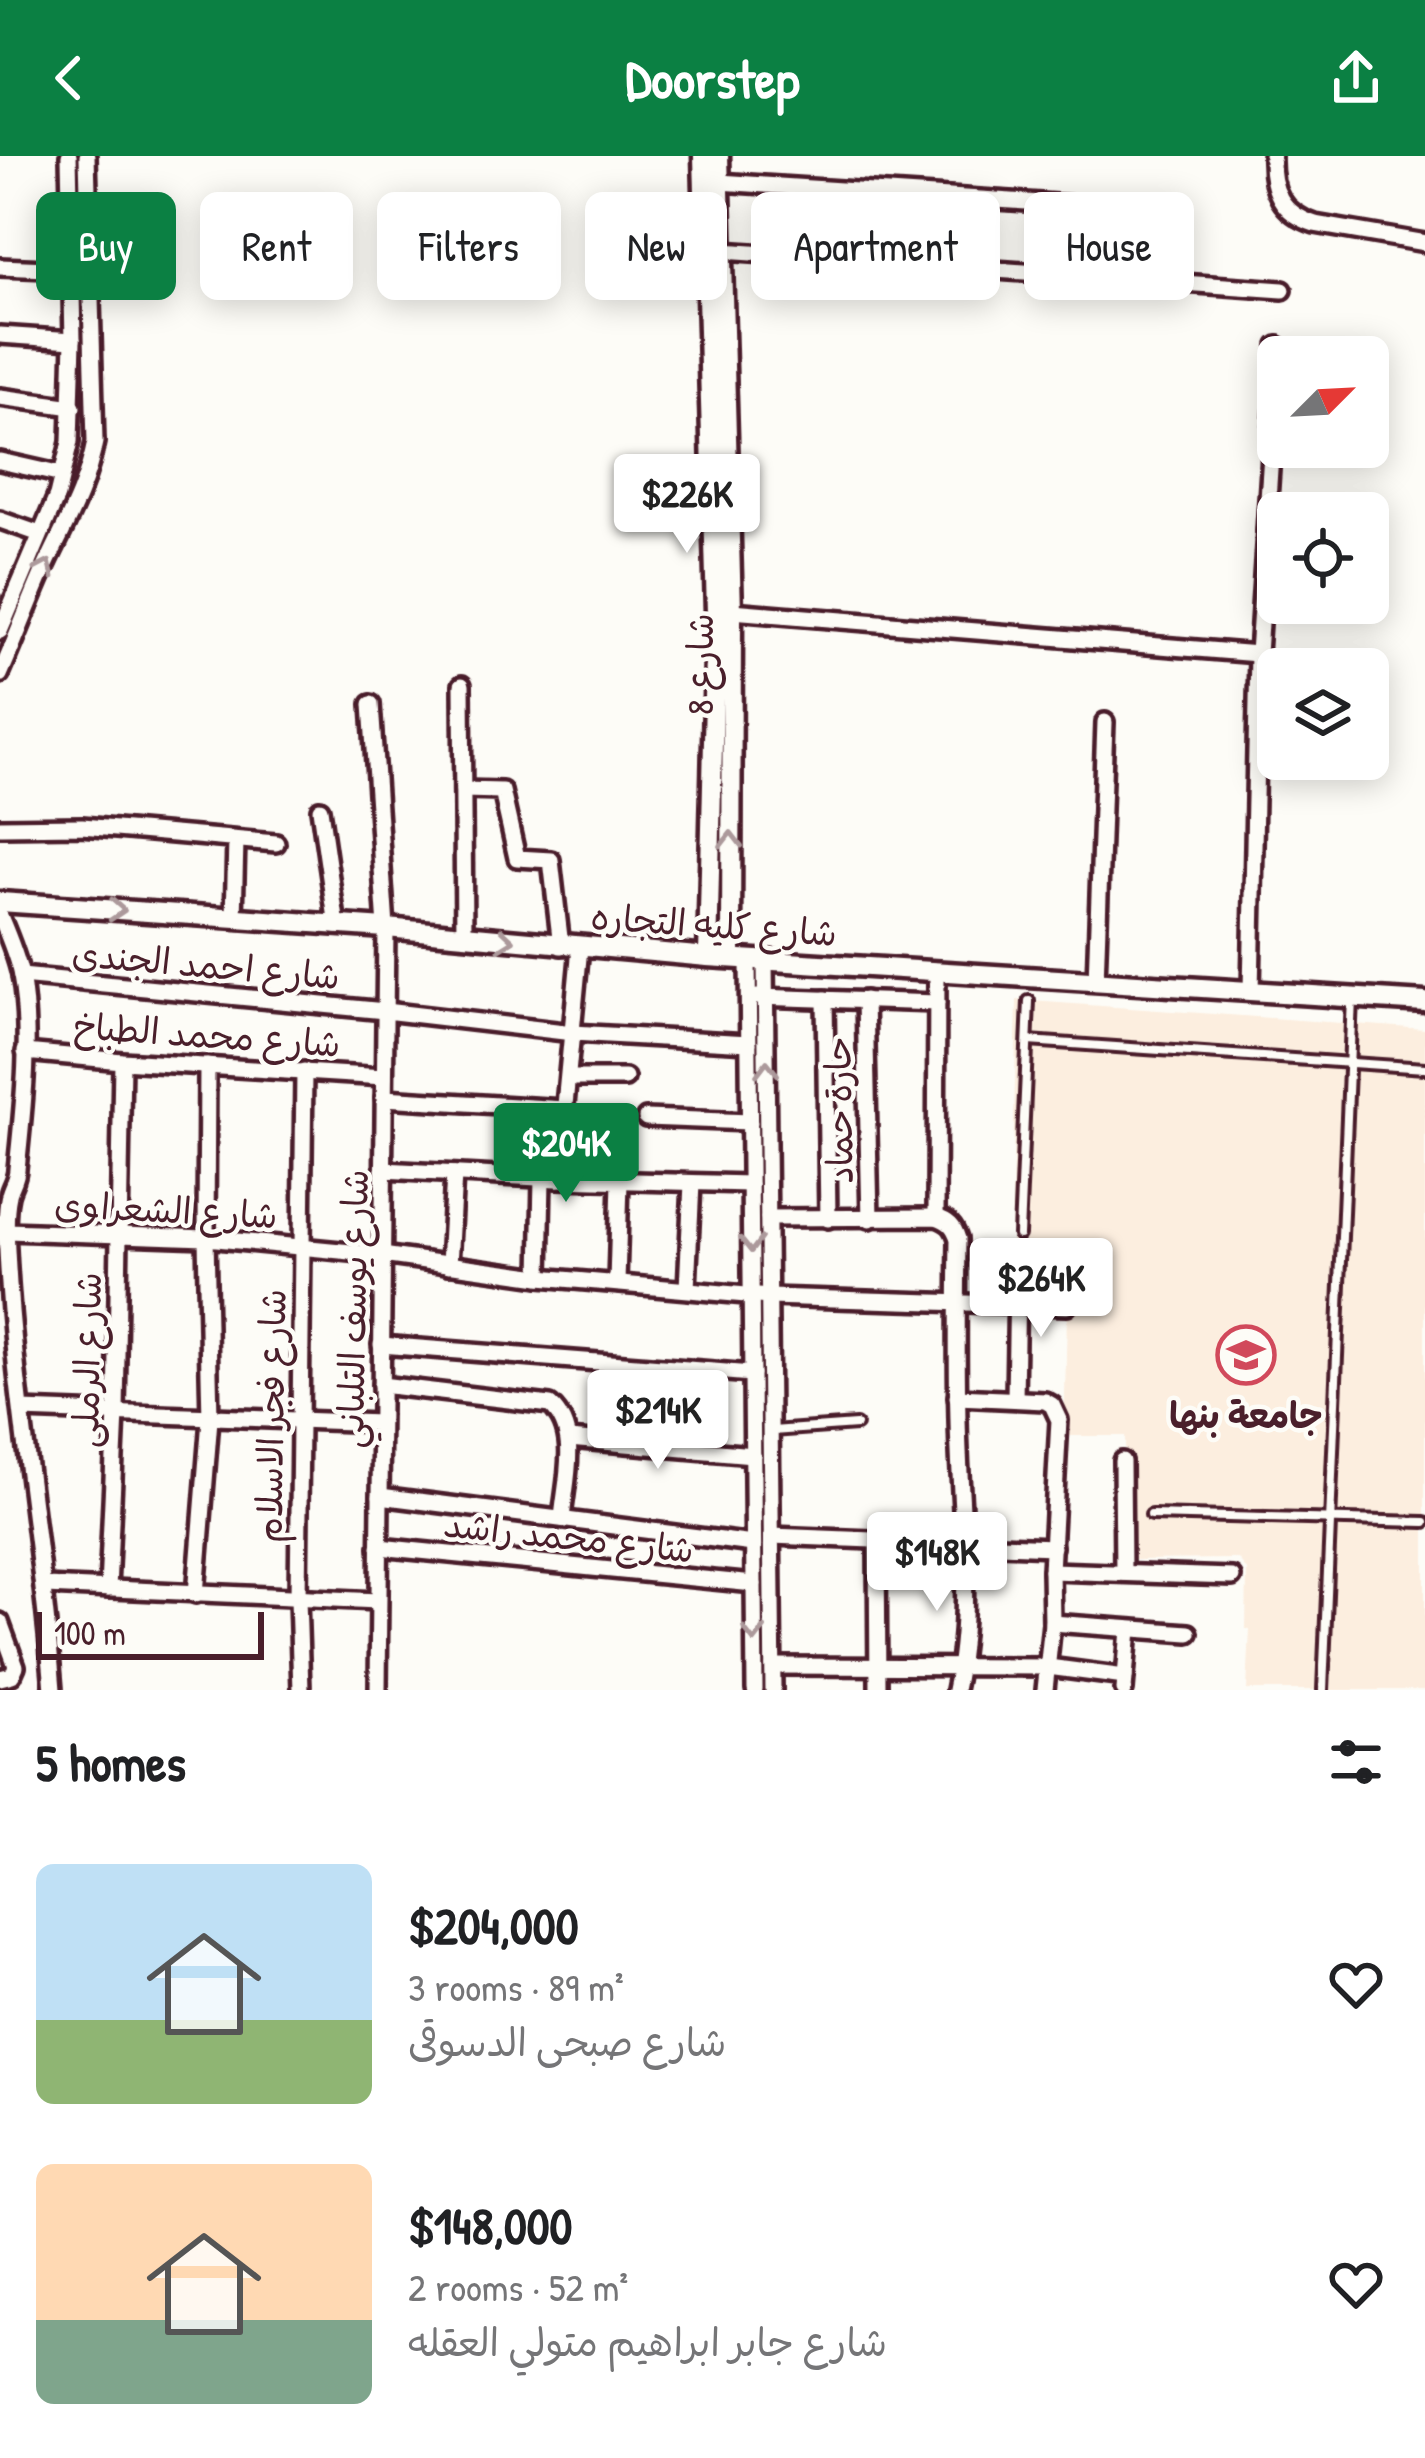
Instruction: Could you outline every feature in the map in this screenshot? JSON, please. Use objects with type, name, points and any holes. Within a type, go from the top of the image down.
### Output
[{"type":"street","points":[[57,156],[78,157]]},
{"type":"street","name":"شارع 8","points":[[703,156],[748,959]]},
{"type":"street","name":"شارع 8","points":[[719,156],[719,192]]},
{"type":"street","points":[[1272,156],[1278,197],[1298,218],[1425,243]]},
{"type":"street","points":[[76,192],[78,157]]},
{"type":"street","points":[[0,675],[75,509],[94,442],[78,157]]},
{"type":"street","points":[[719,182],[1024,203]]},
{"type":"street","points":[[727,250],[1283,290]]},
{"type":"street","points":[[0,267],[36,268]]},
{"type":"street","points":[[0,631],[8,587],[40,534],[62,475],[73,407],[72,300]]},
{"type":"street","name":"شارع 8","points":[[708,957],[722,532],[722,300]]},
{"type":"street","points":[[0,335],[73,340]]},
{"type":"street","points":[[0,397],[73,407]]},
{"type":"street","points":[[0,461],[62,475]]},
{"type":"street","points":[[1258,648],[1270,468]]},
{"type":"street","points":[[0,520],[40,534]]},
{"type":"street","points":[[732,611],[1257,654]]},
{"type":"street","points":[[462,685],[464,936]]},
{"type":"street","points":[[1251,992],[1257,702]]},
{"type":"street","name":"شارع يوسف التلباني","points":[[371,704],[386,928],[377,1690]]},
{"type":"street","points":[[1096,982],[1105,722]]},
{"type":"street","points":[[463,790],[502,791],[517,858],[551,860],[570,946],[573,1033],[569,1078],[550,1179],[540,1276]]},
{"type":"street","points":[[320,809],[337,926]]},
{"type":"street","points":[[0,827],[82,826],[276,844]]},
{"type":"street","points":[[233,919],[236,840]]},
{"type":"street","name":"شارع كليه التجاره","points":[[0,902],[386,928],[708,957],[1425,1002]]},
{"type":"street","points":[[0,916],[21,976],[25,1052],[18,1156],[15,1181],[5,1195],[22,1410],[53,1690]]},
{"type":"street","points":[[748,959],[755,1690]]},
{"type":"street","points":[[748,959],[766,998],[773,1690]]},
{"type":"street","points":[[936,1217],[937,973]]},
{"type":"street","name":"شارع احمد الجندى","points":[[21,976],[573,1033],[749,1043]]},
{"type":"street","points":[[748,997],[937,1003]]},
{"type":"street","points":[[825,999],[828,1219]]},
{"type":"street","name":"حارة حماد","points":[[865,1000],[870,1219]]},
{"type":"street","name":"شارع محمد الطباخ","points":[[25,1052],[384,1077]]},
{"type":"street","name":"شارع الرملى","points":[[108,1588],[122,1060]]},
{"type":"street","points":[[196,1594],[210,1418],[207,1066]]},
{"type":"street","name":"شارع فجر الاسلام","points":[[301,1690],[304,1071]]},
{"type":"street","points":[[569,1078],[625,1078]]},
{"type":"street","points":[[384,1098],[564,1109]]},
{"type":"street","points":[[646,1118],[750,1122]]},
{"type":"street","points":[[0,1172],[18,1156]]},
{"type":"street","points":[[383,1170],[750,1184]]},
{"type":"street","points":[[449,1265],[454,1174]]},
{"type":"street","points":[[617,1282],[620,1181]]},
{"type":"street","points":[[688,1289],[692,1183]]},
{"type":"street","points":[[768,1219],[936,1217],[955,1229],[963,1542],[961,1666],[955,1690]]},
{"type":"street","name":"شارع الشعراوى","points":[[7,1231],[302,1246],[540,1276],[769,1297],[1067,1306]]},
{"type":"street","points":[[1015,1399],[1018,1280]]},
{"type":"street","points":[[381,1345],[752,1374]]},
{"type":"street","points":[[381,1385],[550,1405],[564,1421],[569,1438],[562,1519]]},
{"type":"street","points":[[957,1397],[1045,1401],[1059,1420],[1046,1690]]},
{"type":"street","points":[[22,1410],[380,1423]]},
{"type":"street","points":[[569,1438],[753,1455]]},
{"type":"street","points":[[1122,1461],[1123,1574]]},
{"type":"street","points":[[380,1496],[753,1544]]},
{"type":"street","points":[[771,1536],[1053,1547]]},
{"type":"street","points":[[877,1541],[878,1690]]},
{"type":"street","name":"شارع محمد راشد","points":[[379,1547],[754,1584]]},
{"type":"street","points":[[1051,1571],[1232,1577]]},
{"type":"street","points":[[45,1586],[378,1601]]},
{"type":"street","points":[[0,1622],[16,1666],[12,1675],[0,1678]]},
{"type":"street","points":[[1052,1623],[1189,1634]]},
{"type":"street","points":[[772,1666],[1048,1666],[1125,1683],[1129,1629]]},
{"type":"lane","points":[[1323,1690],[1352,998]]},
{"type":"lane","points":[[1019,1234],[1029,1001]]},
{"type":"lane","points":[[1028,1042],[1425,1068]]},
{"type":"lane","points":[[770,1431],[856,1425]]},
{"type":"lane","points":[[1151,1514],[1425,1522]]},
{"type":"shaded area","name":"جامعة بنها","points":[[1017,1000],[1425,1029],[1425,1690],[1247,1690],[1247,1571],[1238,1559],[1126,1560],[1125,1436],[1064,1436],[1068,1272],[1010,1274]]},
{"type":"place","name":"جامعة بنها","points":[[1246,1355]]}]
